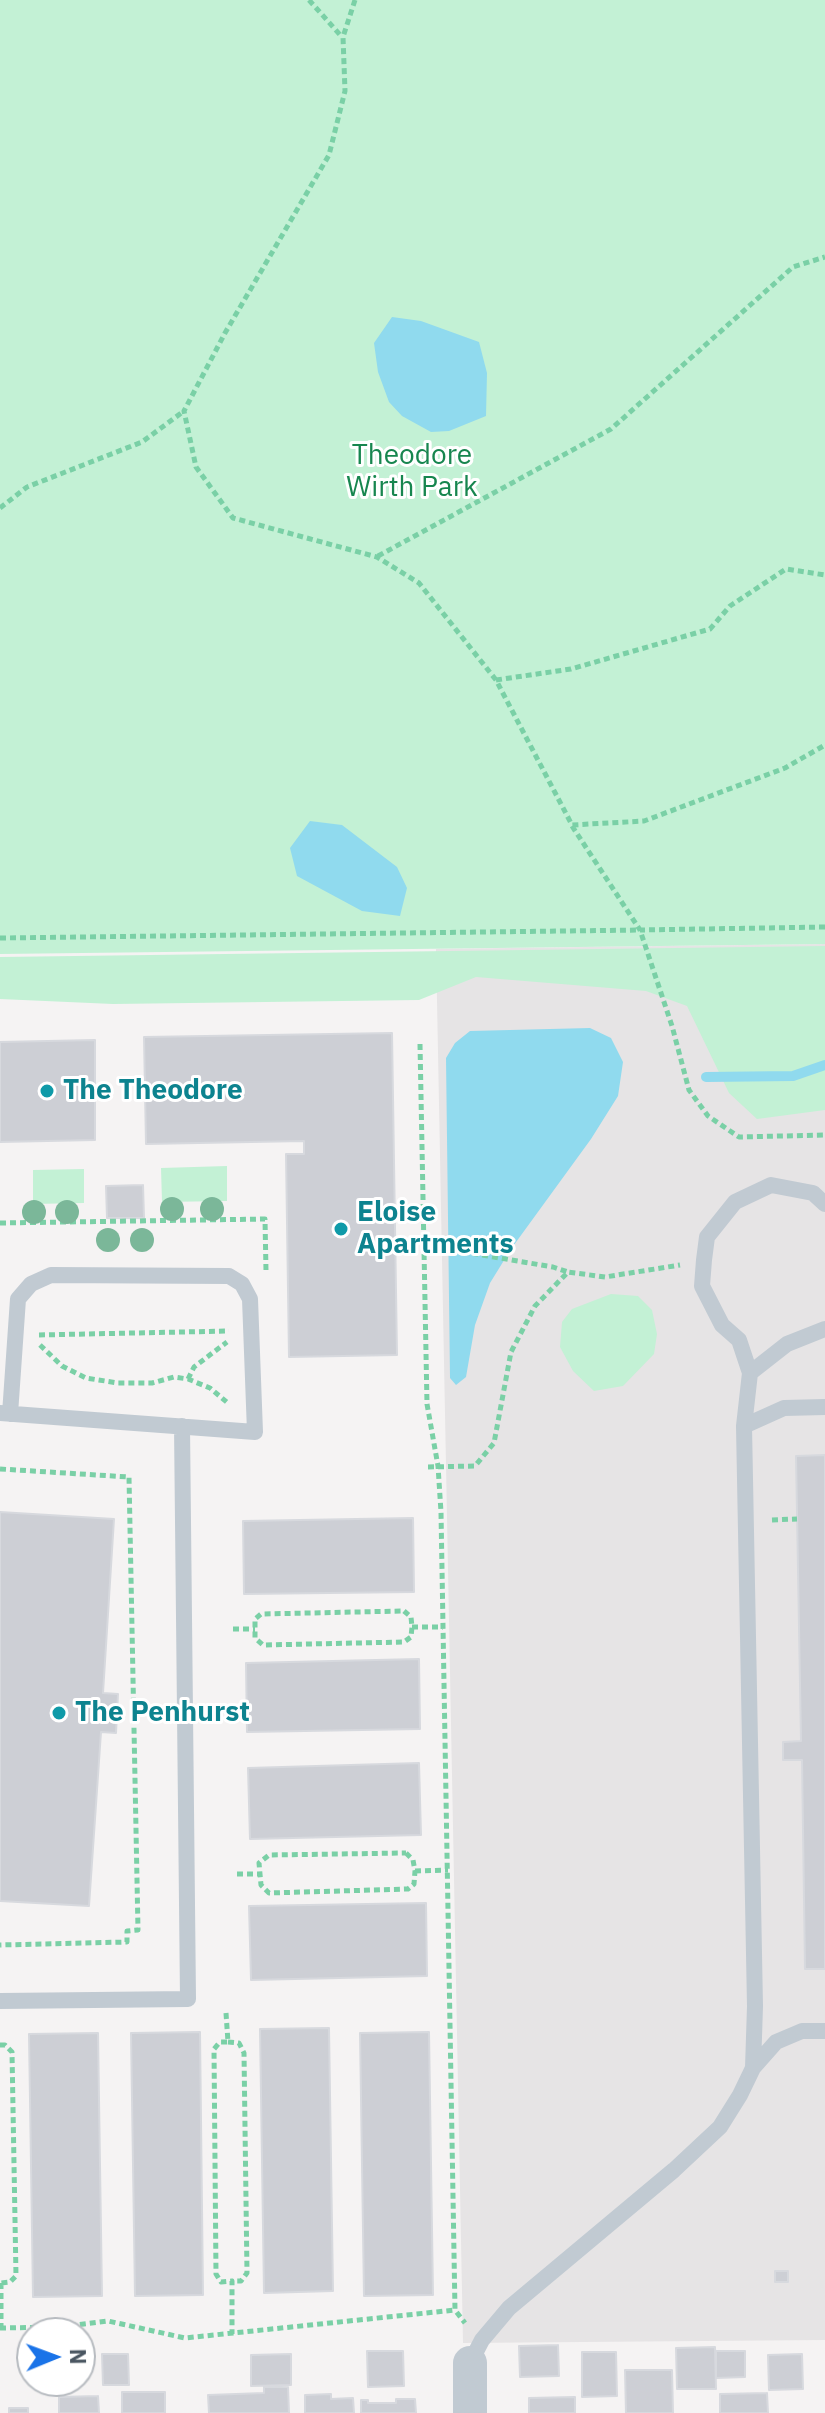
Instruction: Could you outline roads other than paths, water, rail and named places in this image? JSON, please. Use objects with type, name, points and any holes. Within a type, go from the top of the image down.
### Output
[{"type":"street","points":[[470,2363],[470,2413]]},
{"type":"lane","points":[[753,2068],[755,1998],[744,1426],[750,1373],[739,1340],[722,1325],[702,1286],[704,1260],[707,1237],[735,1202],[771,1185],[813,1193],[825,1204]]},
{"type":"lane","points":[[51,1275],[229,1276],[242,1284],[250,1299],[255,1432],[182,1426],[5,1413],[18,1299],[31,1284],[51,1275]]},
{"type":"lane","points":[[750,1373],[787,1344],[825,1329]]},
{"type":"lane","points":[[744,1426],[784,1408],[825,1407]]},
{"type":"lane","points":[[0,2001],[188,1999],[182,1426]]},
{"type":"lane","points":[[470,2363],[482,2340],[509,2308],[674,2170],[720,2127],[753,2068],[776,2042],[802,2031],[825,2031]]},
{"type":"water","points":[[392,317],[421,321],[479,342],[487,373],[486,416],[449,431],[431,432],[402,416],[389,402],[378,372],[374,343]]},
{"type":"water","points":[[310,821],[342,825],[397,867],[407,888],[400,916],[362,911],[297,876],[290,848]]},
{"type":"water","points":[[590,1028],[611,1038],[623,1062],[618,1096],[490,1283],[475,1325],[466,1377],[456,1385],[450,1378],[446,1058],[455,1043],[470,1031]]},
{"type":"waterway","points":[[706,1077],[793,1076],[825,1065]]},
{"type":"place","name":"The Theodore","points":[[47,1091]]},
{"type":"place","name":"Eloise Apartments","points":[[341,1229]]},
{"type":"place","name":"The Penhurst","points":[[59,1713]]},
{"type":"park label","name":"Theodore Wirth Park","points":[[412,472]]}]
